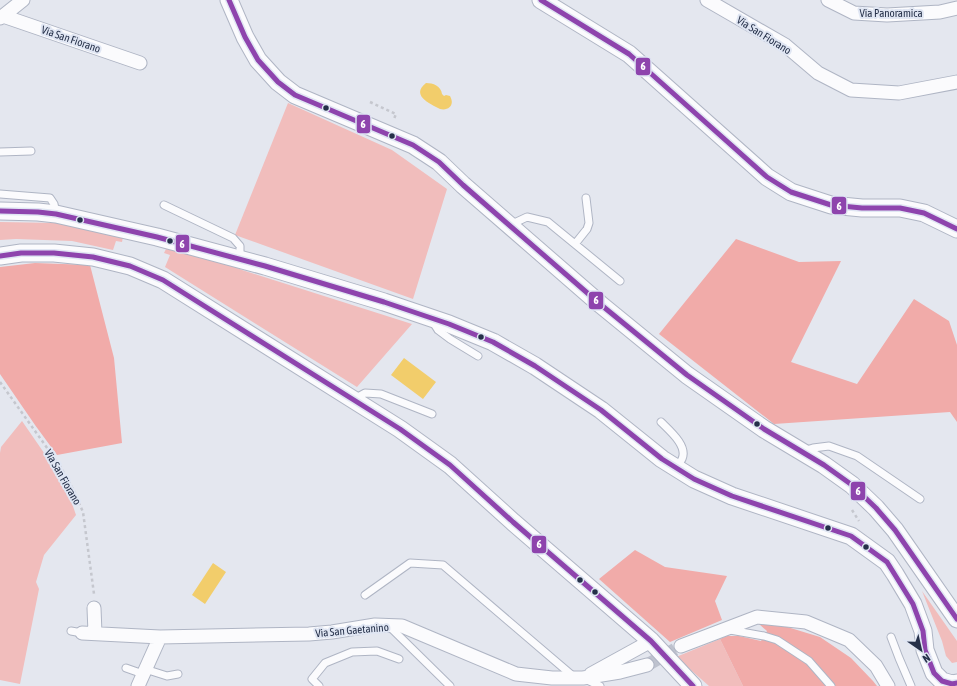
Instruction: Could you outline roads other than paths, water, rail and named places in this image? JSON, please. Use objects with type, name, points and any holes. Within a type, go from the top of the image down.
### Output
[{"type":"street","name":"Via San Fiorano","points":[[2,17],[23,0]]},
{"type":"street","points":[[229,0],[245,37],[258,60],[278,82],[296,95],[413,145],[439,162],[600,304],[686,375],[764,429],[824,465],[852,486],[876,508],[895,530],[957,619]]},
{"type":"street","points":[[540,0],[629,54],[767,177],[790,192],[831,205],[862,208],[900,208],[924,213],[957,230]]},
{"type":"street","name":"Via San Fiorano","points":[[707,0],[785,45],[818,74],[851,90],[899,93],[957,82]]},
{"type":"street","name":"Via Panoramica","points":[[828,0],[854,13],[887,15],[940,12],[957,8]]},
{"type":"street","name":"Via San Fiorano","points":[[2,17],[140,63]]},
{"type":"street","points":[[0,211],[56,214],[157,236],[384,302],[449,324],[493,342],[535,366],[601,410],[662,459],[694,479],[732,496],[851,536],[887,562],[913,604],[923,631],[925,650],[934,673],[942,681],[954,684]]},
{"type":"street","points":[[0,256],[22,252],[54,252],[93,257],[130,266],[163,280],[400,429],[450,465],[513,522],[651,641],[693,686]]},
{"type":"street","points":[[94,608],[95,633]]},
{"type":"street","points":[[681,646],[756,617],[806,622],[849,640],[876,666],[888,686]]},
{"type":"street","name":"Via San Gaetanino","points":[[76,632],[160,637],[309,634],[375,625],[402,626],[516,674],[552,678],[579,678],[620,672],[647,665]]},
{"type":"street","points":[[138,686],[160,637]]},
{"type":"street","name":"Via San Gaetanino","points":[[579,678],[651,641]]},
{"type":"lane","points":[[0,152],[31,151]]},
{"type":"lane","points":[[0,194],[50,198],[54,204],[56,214]]},
{"type":"lane","points":[[575,244],[587,229],[589,223],[586,198]]},
{"type":"lane","points":[[164,205],[233,238],[240,246],[240,259]]},
{"type":"lane","points":[[510,226],[528,217],[548,222],[620,281]]},
{"type":"lane","points":[[432,318],[438,330],[478,356]]},
{"type":"lane","points":[[353,400],[365,393],[381,394],[432,414]]},
{"type":"lane","points":[[661,422],[675,436],[683,449],[682,459],[675,467]]},
{"type":"lane","points":[[801,451],[830,446],[857,456],[920,498]]},
{"type":"lane","points":[[365,595],[410,563],[443,565],[579,678],[600,686]]},
{"type":"lane","points":[[389,626],[450,686]]},
{"type":"lane","points":[[726,629],[777,640],[809,661],[831,686]]},
{"type":"lane","points":[[891,637],[911,686]]},
{"type":"lane","points":[[320,686],[312,679],[325,663],[352,652],[377,651],[399,659]]},
{"type":"lane","points":[[126,668],[167,676],[178,674]]},
{"type":"tunnel","points":[[647,665],[681,646]]}]
